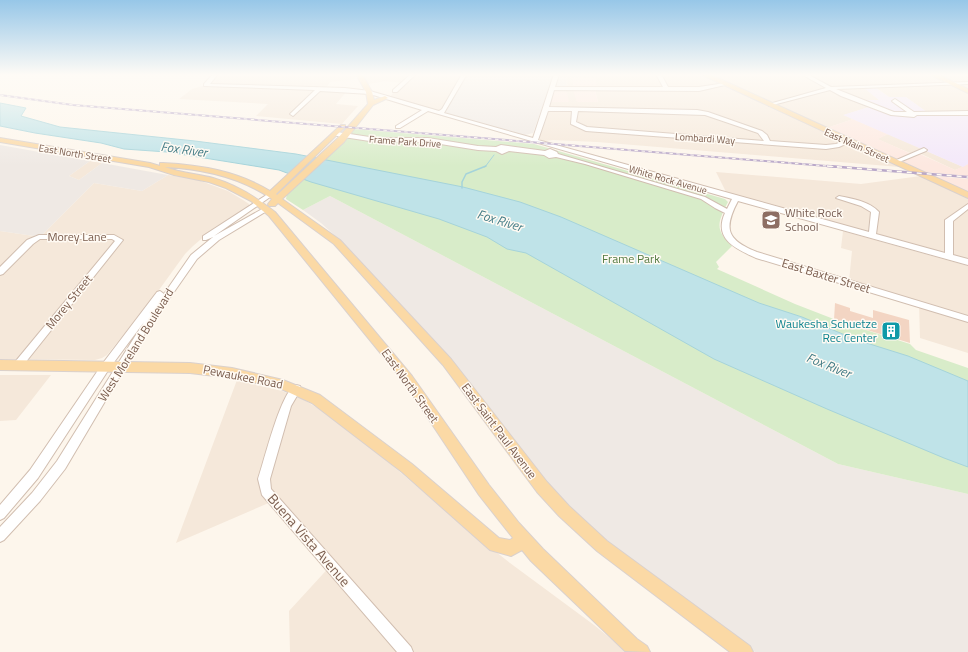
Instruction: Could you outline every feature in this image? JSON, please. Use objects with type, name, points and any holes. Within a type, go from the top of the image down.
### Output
[{"type":"main road","points":[[317,157],[323,146],[336,134],[361,104]]},
{"type":"main road","points":[[317,157],[346,134],[371,104]]},
{"type":"main road","name":"East Main Street","points":[[771,105],[968,195]]},
{"type":"main road","points":[[353,115],[361,116]]},
{"type":"main road","name":"East North Street","points":[[0,140],[150,165],[183,166],[223,173],[258,187],[269,200],[304,252],[408,379],[484,490],[524,540],[548,566],[631,645],[641,652]]},
{"type":"main road","name":"West Moreland Boulevard","points":[[269,200],[317,157]]},
{"type":"main road","name":"East North Street","points":[[150,165],[174,173],[221,183],[246,194],[269,200]]},
{"type":"main road","points":[[200,178],[216,178],[232,183],[269,200]]},
{"type":"main road","points":[[258,187],[270,187],[292,180]]},
{"type":"main road","name":"East Saint Paul Avenue","points":[[269,200],[325,233],[345,251],[447,362],[542,487],[585,532],[744,652]]},
{"type":"main road","name":"Pewaukee Road","points":[[0,365],[190,368],[226,372],[273,381],[296,389],[316,399],[379,447],[434,492],[495,546],[511,548],[524,540]]},
{"type":"street","points":[[293,114],[303,104]]},
{"type":"street","name":"White Rock Avenue","points":[[407,104],[968,262]]},
{"type":"street","points":[[439,114],[447,104]]},
{"type":"street","points":[[535,141],[547,104]]},
{"type":"street","points":[[868,104],[890,114],[968,114]]},
{"type":"street","points":[[901,104],[914,115]]},
{"type":"street","points":[[398,127],[426,110]]},
{"type":"street","points":[[545,110],[706,113],[760,132],[768,142]]},
{"type":"street","name":"Lombardi Way","points":[[575,111],[573,124],[586,129],[826,147],[836,146],[849,141]]},
{"type":"street","points":[[518,136],[533,135],[539,129]]},
{"type":"street","name":"Frame Park Drive","points":[[336,134],[346,134],[376,140],[428,140],[478,148],[497,149],[502,152],[508,149],[546,153],[553,152],[556,155],[703,198],[717,207],[730,212]]},
{"type":"street","points":[[896,162],[924,150]]},
{"type":"street","name":"East Baxter Street","points":[[736,198],[725,222],[726,231],[734,242],[749,252],[968,319]]},
{"type":"street","points":[[839,198],[872,209],[875,212],[872,235]]},
{"type":"street","name":"West Moreland Boulevard","points":[[0,536],[31,502],[61,465],[143,330],[194,257],[216,238],[269,200]]},
{"type":"street","name":"West Moreland Boulevard","points":[[0,514],[34,474],[106,366],[191,252],[211,234],[269,200]]},
{"type":"street","points":[[948,257],[949,220],[968,206]]},
{"type":"street","name":"Morey Lane","points":[[0,272],[36,238],[44,236],[114,237],[119,239]]},
{"type":"street","name":"Morey Street","points":[[18,365],[119,239]]},
{"type":"street","name":"Buena Vista Avenue","points":[[296,389],[286,406],[264,479],[266,491],[406,652]]},
{"type":"street","points":[[77,411],[94,412]]},
{"type":"street","points":[[14,499],[31,502]]},
{"type":"shaded area","points":[[268,104],[341,104],[358,106],[342,124],[256,116]]},
{"type":"shaded area","points":[[415,104],[444,104],[439,112]]},
{"type":"shaded area","points":[[450,104],[543,104],[533,133],[525,135],[445,113]]},
{"type":"shaded area","points":[[549,104],[765,104],[900,167],[597,142],[544,141],[540,140],[539,138]]},
{"type":"shaded area","points":[[774,104],[863,104],[869,107],[844,115],[853,119],[827,128]]},
{"type":"shaded area","points":[[869,104],[916,104],[931,115],[968,115],[968,164],[963,167],[843,115],[872,106]]},
{"type":"shaded area","points":[[916,104],[968,104],[968,112],[928,113]]},
{"type":"shaded area","points":[[853,119],[888,134],[878,139],[916,156],[920,154],[955,170],[968,164],[968,176],[925,172],[827,128]]},
{"type":"shaded area","points":[[888,134],[963,167],[955,170],[915,151],[910,153],[877,139]]},
{"type":"shaded area","points":[[0,145],[90,161],[69,176],[79,180],[102,163],[168,175],[142,191],[94,183],[43,234],[34,236],[0,231]]},
{"type":"shaded area","points":[[90,161],[102,163],[79,180],[69,176]]},
{"type":"shaded area","points":[[716,172],[861,184],[921,176],[968,197],[968,260],[727,194]]},
{"type":"shaded area","points":[[168,175],[198,180],[228,191],[249,204],[249,207],[214,228],[185,254],[151,301],[107,355],[95,360],[0,359],[0,231],[34,236],[36,240],[94,183],[142,191]]},
{"type":"shaded area","points":[[932,176],[968,179],[968,192]]},
{"type":"shaded area","points":[[330,196],[838,464],[968,494],[968,652],[755,652],[744,645],[597,534],[561,501],[442,349],[342,242],[321,223],[303,210]]},
{"type":"shaded area","points":[[843,231],[968,266],[968,353],[920,338],[919,302],[849,281],[852,251],[841,248]]},
{"type":"shaded area","points":[[0,375],[51,375],[16,420],[0,421]]},
{"type":"shaded area","points":[[237,380],[282,391],[304,400],[319,409],[380,455],[461,524],[510,563],[594,625],[627,652],[290,652],[289,611],[333,563],[278,499],[176,543]]},
{"type":"green space","name":"Frame Park","points":[[353,129],[534,144],[725,199],[728,202],[720,220],[720,230],[722,235],[732,246],[716,262],[719,267],[717,269],[795,304],[844,323],[910,344],[916,350],[968,368],[968,494],[838,464],[330,196],[303,210],[286,199],[287,194]]},
{"type":"water","name":"Fox River","points":[[0,104],[7,104],[26,108],[21,116],[60,127],[195,141],[296,154],[463,187],[520,202],[561,217],[759,303],[802,317],[857,340],[908,356],[968,381],[968,467],[827,409],[714,359],[526,253],[507,249],[487,237],[439,219],[311,182],[279,170],[167,152],[124,149],[101,143],[0,126]]},
{"type":"building","name":"Waukesha Schuetze Rec Center","points":[[835,303],[850,308],[850,311],[873,318],[873,310],[909,320],[910,343],[834,320]]},
{"type":"waterway","points":[[486,166],[494,155]]},
{"type":"waterway","points":[[462,188],[462,182],[466,174],[486,166]]},
{"type":"railway","points":[[69,104],[839,167]]},
{"type":"railway","points":[[827,166],[968,177]]},
{"type":"place","name":"White Rock School","points":[[771,220]]},
{"type":"place","name":"Waukesha Schuetze Rec Center","points":[[891,331]]}]
